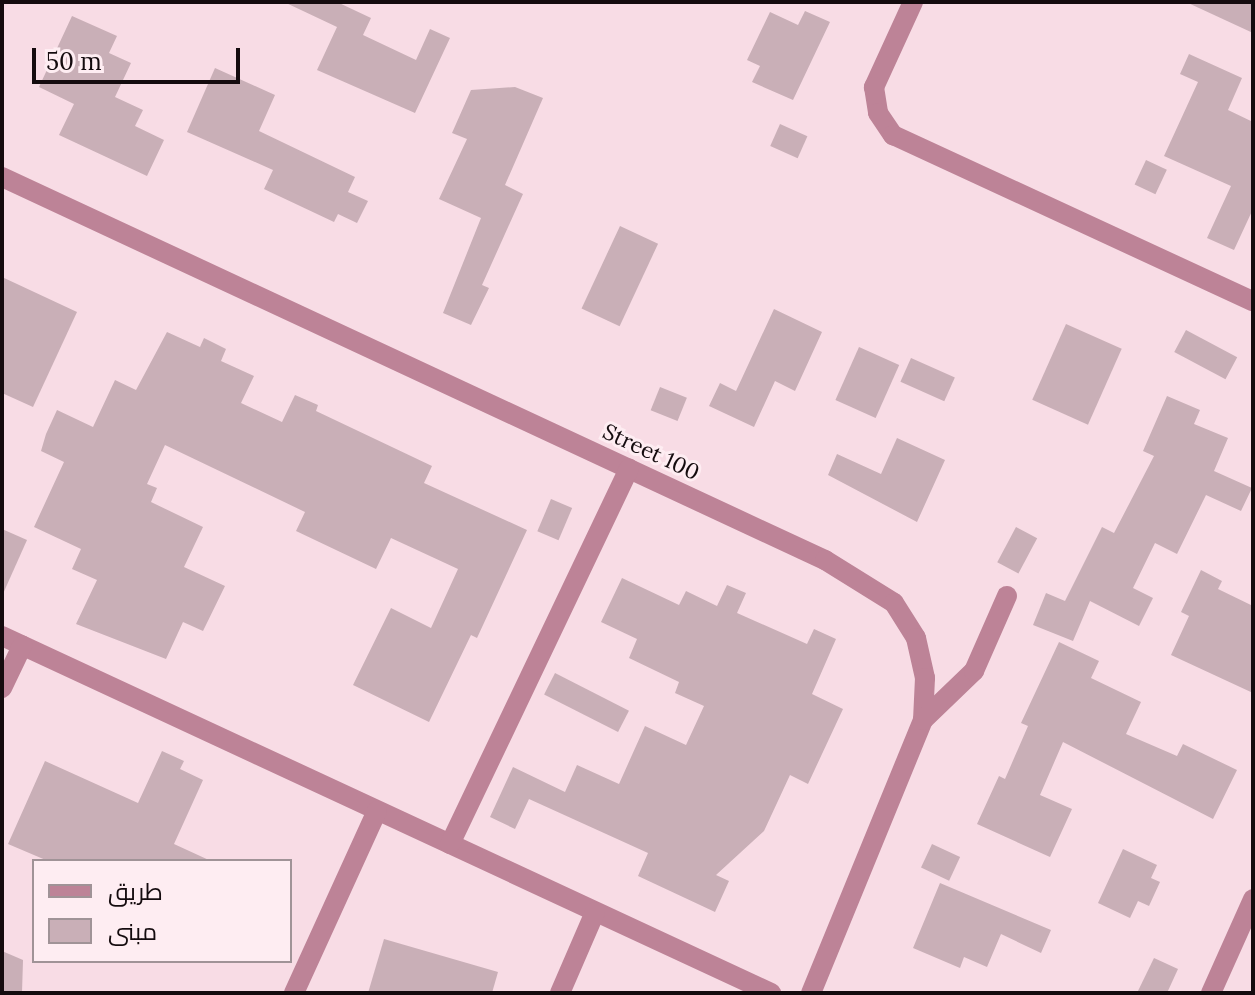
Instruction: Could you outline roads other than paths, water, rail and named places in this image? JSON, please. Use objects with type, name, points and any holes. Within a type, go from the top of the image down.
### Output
[{"type":"street","points":[[913,2],[874,87],[878,113],[893,135],[1253,301]]},
{"type":"street","name":"Street 100","points":[[2,177],[848,571],[894,603],[916,638],[925,678],[923,720],[811,993]]},
{"type":"street","points":[[450,844],[629,469]]},
{"type":"street","points":[[923,720],[974,671],[1007,596]]},
{"type":"street","points":[[2,636],[771,993]]},
{"type":"street","points":[[2,688],[22,646]]},
{"type":"street","points":[[294,993],[377,811]]},
{"type":"street","points":[[1211,993],[1253,899]]},
{"type":"street","points":[[560,993],[595,912]]}]
